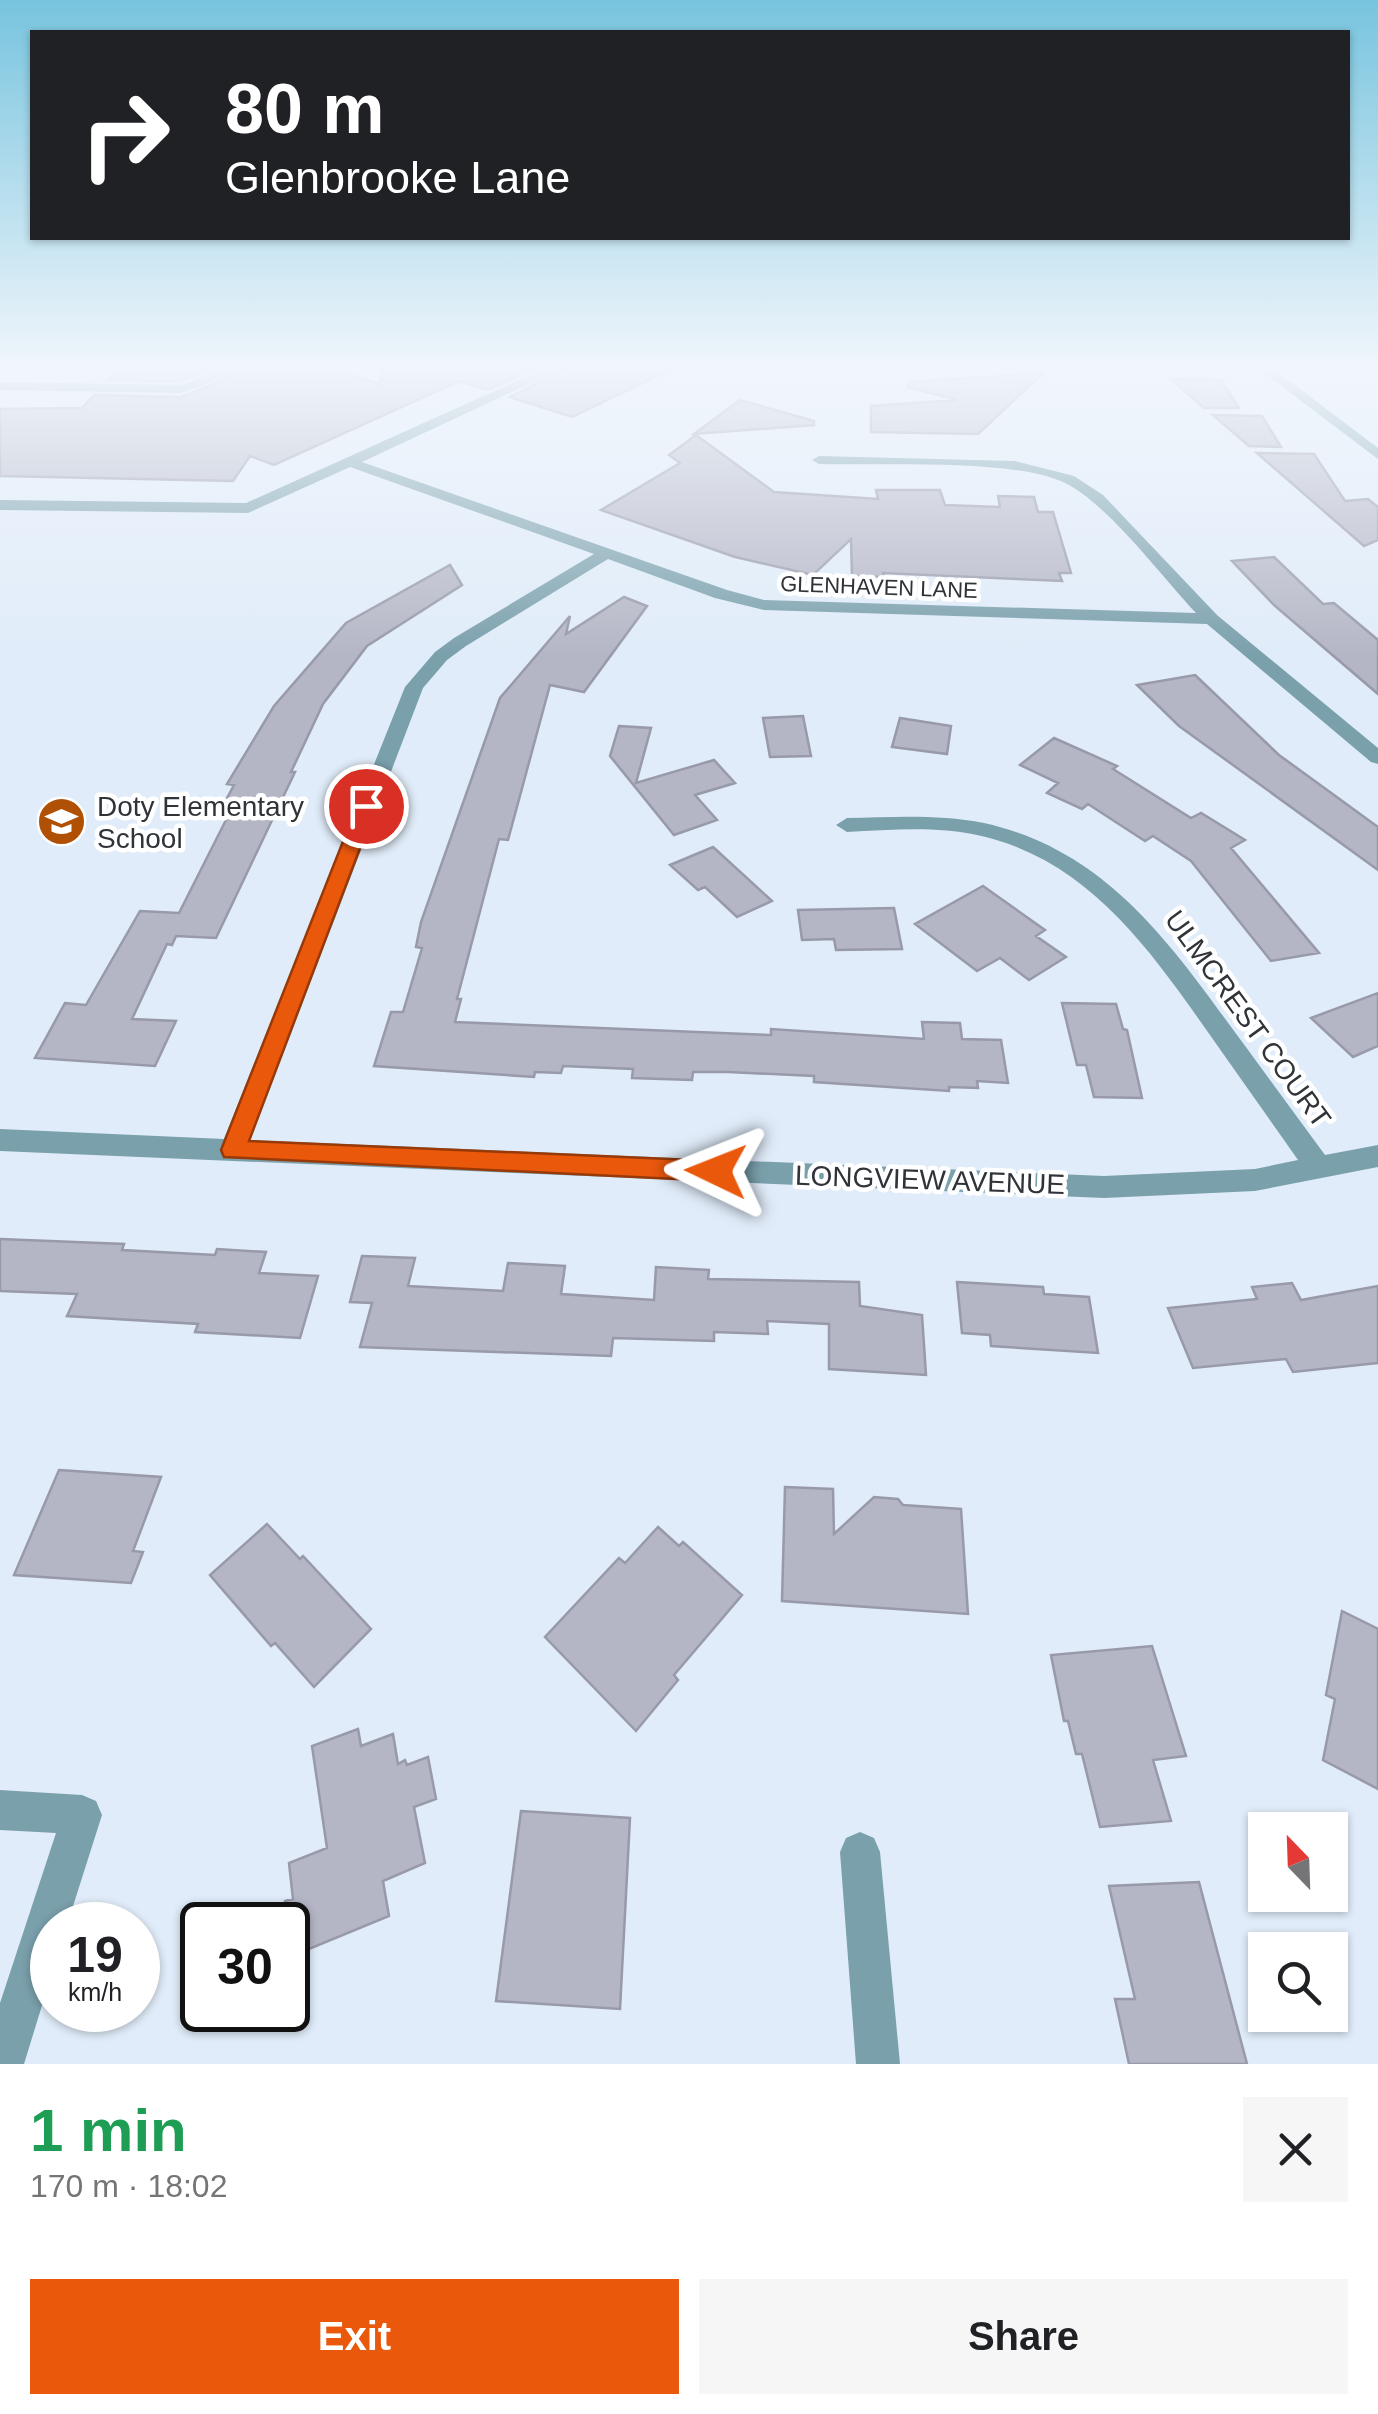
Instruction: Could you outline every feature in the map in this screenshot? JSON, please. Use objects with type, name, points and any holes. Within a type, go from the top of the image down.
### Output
[{"type":"street","points":[[0,504],[239,510],[265,503],[351,463]]},
{"type":"street","name":"GLENHAVEN LANE","points":[[353,463],[734,598],[782,608],[1211,619]]},
{"type":"street","points":[[949,463],[1015,465],[1069,479],[1098,498],[1211,619],[1378,758]]},
{"type":"street","points":[[233,1150],[414,687],[433,664],[460,642],[606,554]]},
{"type":"street","name":"ULMCREST COURT","points":[[847,825],[949,824],[985,830],[1043,850],[1101,886],[1146,926],[1319,1169]]},
{"type":"street","name":"LONGVIEW AVENUE","points":[[0,1140],[1104,1187],[1238,1181],[1378,1156]]},
{"type":"street","points":[[0,1810],[82,1815],[2,2064]]},
{"type":"street","points":[[860,1852],[878,2064]]},
{"type":"building","points":[[0,463],[245,463],[233,481],[0,476]]},
{"type":"building","points":[[679,463],[735,463],[774,492],[878,499],[876,490],[940,490],[945,505],[1000,507],[998,496],[1034,497],[1038,512],[1053,512],[1071,573],[1059,573],[1062,581],[883,573],[884,577],[852,576],[851,539],[813,575],[735,557],[601,510]]},
{"type":"building","points":[[1269,463],[1320,463],[1345,501],[1368,499],[1378,507],[1378,540],[1364,546]]},
{"type":"building","points":[[1274,557],[1323,604],[1334,603],[1378,640],[1378,694],[1274,605],[1232,561]]},
{"type":"building","points":[[450,565],[462,585],[367,646],[323,704],[216,938],[176,936],[172,945],[167,944],[132,1019],[176,1021],[155,1066],[35,1058],[65,1003],[86,1005],[140,911],[179,913],[227,818],[221,817],[225,811],[220,811],[234,785],[227,784],[274,706],[346,623]]},
{"type":"building","points":[[624,597],[647,606],[584,692],[550,685],[508,840],[499,839],[457,999],[461,999],[455,1022],[771,1035],[771,1029],[924,1039],[922,1022],[960,1023],[962,1039],[1001,1040],[1008,1083],[977,1081],[978,1088],[949,1087],[949,1091],[814,1082],[814,1076],[728,1072],[693,1072],[692,1080],[632,1078],[633,1069],[563,1066],[561,1073],[535,1072],[534,1077],[374,1066],[391,1012],[403,1012],[422,948],[416,947],[421,922],[500,698],[570,616],[566,634]]},
{"type":"building","points":[[1195,675],[1279,755],[1378,827],[1378,870],[1179,726],[1137,685]]},
{"type":"building","points":[[803,716],[811,756],[770,757],[763,718]]},
{"type":"building","points":[[900,718],[951,726],[947,754],[892,747]]},
{"type":"building","points":[[619,726],[651,728],[636,783],[714,760],[735,783],[695,795],[717,820],[674,835],[610,756]]},
{"type":"building","points":[[1054,738],[1117,766],[1113,769],[1191,818],[1201,813],[1245,840],[1231,848],[1319,953],[1271,961],[1191,861],[1153,836],[1145,841],[1088,804],[1082,809],[1047,793],[1058,783],[1020,765]]},
{"type":"building","points":[[713,847],[772,901],[737,917],[705,887],[698,890],[670,865]]},
{"type":"building","points":[[983,886],[1045,930],[1036,936],[1066,957],[1029,980],[1000,958],[977,971],[915,924]]},
{"type":"building","points":[[894,908],[902,949],[836,950],[834,939],[802,940],[798,910]]},
{"type":"building","points":[[1378,993],[1378,1046],[1353,1057],[1311,1018]]},
{"type":"building","points":[[1062,1003],[1116,1004],[1123,1029],[1127,1030],[1142,1098],[1094,1097],[1086,1065],[1077,1065]]},
{"type":"building","points":[[0,1239],[124,1244],[122,1250],[215,1255],[217,1249],[266,1252],[259,1273],[318,1276],[300,1338],[195,1332],[198,1324],[67,1316],[77,1294],[0,1291]]},
{"type":"building","points":[[362,1256],[415,1258],[408,1286],[503,1291],[508,1263],[565,1266],[561,1294],[654,1300],[656,1267],[709,1270],[708,1279],[859,1282],[860,1306],[922,1315],[926,1375],[829,1369],[829,1324],[767,1321],[768,1334],[714,1332],[714,1341],[613,1338],[611,1356],[360,1347],[372,1303],[350,1302]]},
{"type":"building","points":[[957,1282],[1043,1287],[1044,1294],[1089,1297],[1098,1353],[991,1346],[990,1335],[962,1333]]},
{"type":"building","points":[[1292,1283],[1301,1300],[1378,1286],[1378,1363],[1293,1372],[1286,1359],[1193,1368],[1168,1308],[1257,1299],[1252,1287]]},
{"type":"building","points":[[59,1470],[161,1477],[133,1551],[143,1552],[131,1583],[14,1575]]},
{"type":"building","points":[[785,1487],[833,1489],[834,1534],[874,1497],[898,1499],[903,1505],[961,1509],[968,1614],[782,1601]]},
{"type":"building","points":[[267,1524],[300,1559],[303,1556],[371,1629],[314,1687],[275,1643],[271,1646],[210,1575]]},
{"type":"building","points":[[658,1527],[679,1546],[683,1542],[742,1595],[674,1675],[678,1680],[636,1731],[545,1637],[619,1558],[625,1563]]},
{"type":"building","points":[[1342,1611],[1378,1629],[1378,1789],[1323,1760],[1335,1699],[1326,1695]]},
{"type":"building","points":[[1152,1646],[1186,1756],[1153,1760],[1171,1821],[1100,1827],[1082,1754],[1076,1754],[1068,1721],[1064,1721],[1051,1655]]},
{"type":"building","points":[[358,1729],[361,1746],[393,1734],[398,1764],[405,1760],[407,1765],[428,1757],[436,1799],[414,1807],[425,1863],[383,1881],[389,1916],[310,1949],[310,1902],[285,1901],[293,1899],[289,1863],[327,1848],[312,1746]]},
{"type":"building","points":[[521,1811],[630,1818],[620,2009],[496,2001]]},
{"type":"building","points":[[1199,1882],[1247,2064],[1129,2064],[1115,1999],[1135,1999],[1109,1886]]},
{"type":"place","name":"Doty Elementary School","points":[[62,822]]},
{"type":"route","points":[[366,806],[233,1150],[716,1171]]}]
